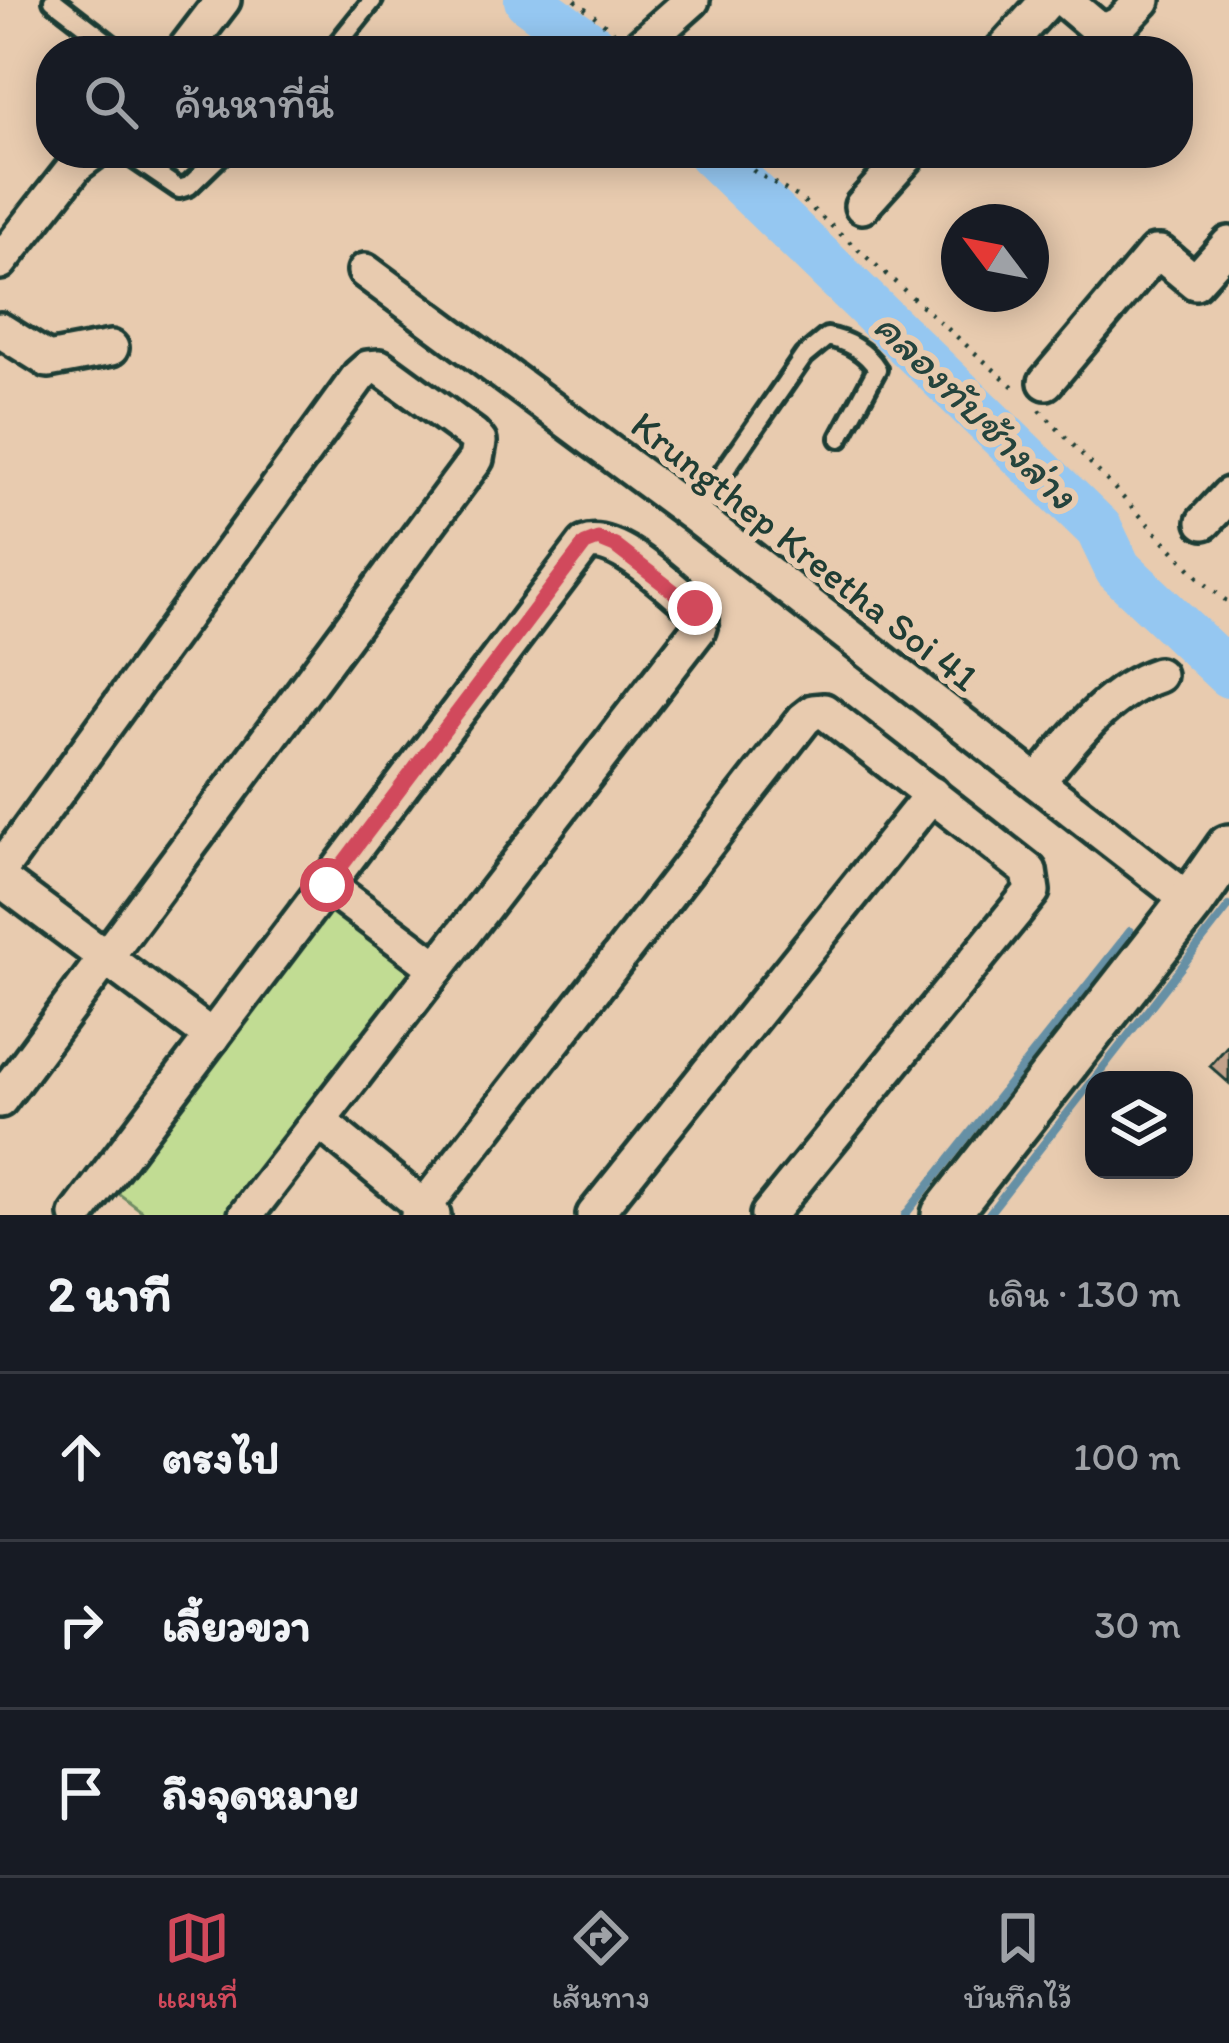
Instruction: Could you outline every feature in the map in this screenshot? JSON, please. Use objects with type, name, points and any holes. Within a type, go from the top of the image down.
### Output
[{"type":"main road","points":[[945,1215],[1229,848]]},
{"type":"street","points":[[195,36],[223,0]]},
{"type":"street","points":[[652,36],[692,0]]},
{"type":"street","points":[[1016,36],[1048,0]]},
{"type":"street","points":[[1064,0],[1096,27],[1107,30],[1143,0]]},
{"type":"street","points":[[0,262],[74,168]]},
{"type":"street","points":[[862,206],[896,168]]},
{"type":"street","points":[[1034,394],[1154,253],[1195,282],[1229,244]]},
{"type":"street","name":"Krungthep Kreetha Soi 41","points":[[364,271],[694,515],[1191,902]]},
{"type":"street","points":[[0,330],[48,360],[111,349]]},
{"type":"street","points":[[0,1100],[106,957],[476,459],[479,442],[473,434],[380,368],[368,368],[359,376],[0,874],[106,957],[212,1037]]},
{"type":"street","points":[[1204,522],[1229,495]]},
{"type":"street","points":[[77,1215],[585,544],[598,539],[615,546],[695,608],[701,620],[698,630],[246,1215]]},
{"type":"street","points":[[1036,782],[1093,716],[1142,680],[1158,675]]},
{"type":"street","points":[[319,1121],[425,1213],[803,719],[824,711],[1029,871],[1032,891],[768,1215]]},
{"type":"street","points":[[594,1215],[932,794]]},
{"type":"street","points":[[327,885],[437,968]]},
{"type":"lane","points":[[53,0],[100,36]]},
{"type":"lane","points":[[344,36],[373,0]]},
{"type":"lane","points":[[149,168],[179,189],[208,168]]},
{"type":"lane","points":[[694,515],[804,356],[827,337],[843,340],[877,369],[840,438]]},
{"type":"path","points":[[575,0],[619,36]]},
{"type":"path","points":[[751,168],[800,198],[1034,394],[1203,582],[1229,603]]},
{"type":"green space","points":[[334,904],[416,966],[226,1215],[147,1215],[115,1191]]},
{"type":"building","points":[[1229,1044],[1229,1083],[1210,1066]]},
{"type":"waterway","name":"คลองทับช้างล่าง","points":[[528,0],[577,36]]},
{"type":"waterway","name":"คลองทับช้างล่าง","points":[[726,168],[1099,529],[1118,569],[1229,674]]},
{"type":"waterway","points":[[988,1215],[1229,906]]},
{"type":"waterway","points":[[905,1215],[1130,931]]},
{"type":"route","points":[[327,885],[585,544],[598,539],[615,546],[695,608]]}]
